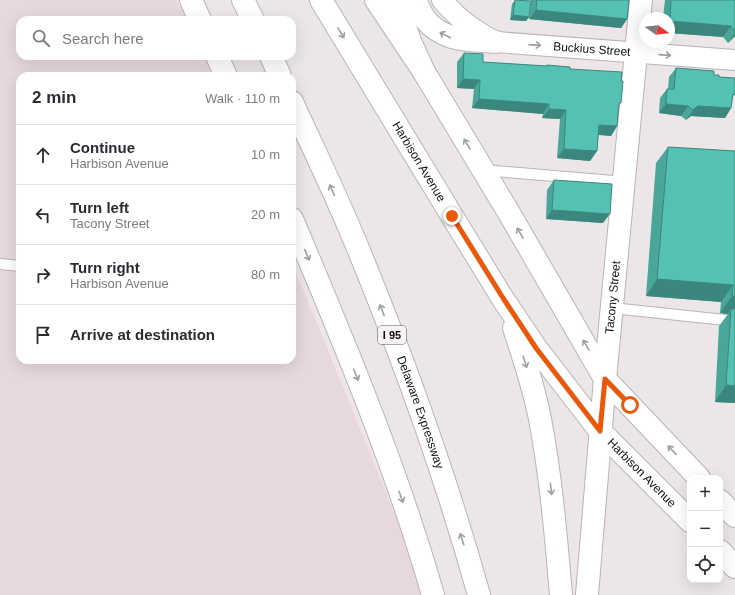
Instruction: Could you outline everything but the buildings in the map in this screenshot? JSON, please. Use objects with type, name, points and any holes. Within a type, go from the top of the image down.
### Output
[{"type":"main road","points":[[191,0],[198,16]]},
{"type":"main road","points":[[243,0],[251,16]]},
{"type":"main road","name":"Harbison Avenue","points":[[321,0],[503,298],[536,348],[600,431],[687,518]]},
{"type":"main road","points":[[376,0],[424,72],[605,379],[696,475]]},
{"type":"main road","points":[[396,0],[410,41],[424,72]]},
{"type":"main road","points":[[415,0],[425,19],[440,33],[452,38],[496,42]]},
{"type":"main road","name":"Tacony Street","points":[[587,595],[600,431],[642,0]]},
{"type":"main road","points":[[219,60],[224,72]]},
{"type":"main road","points":[[273,60],[278,72]]},
{"type":"main road","name":"Delaware Expressway","points":[[296,111],[357,245],[399,352],[437,461],[476,586]]},
{"type":"main road","points":[[296,228],[363,392],[396,481],[430,585]]},
{"type":"main road","points":[[503,298],[527,366],[540,418],[551,485],[561,595]]},
{"type":"main road","points":[[723,504],[735,516]]},
{"type":"main road","points":[[723,555],[735,567]]},
{"type":"street","points":[[442,0],[458,18],[471,28],[496,42]]},
{"type":"street","name":"Buckius Street","points":[[496,42],[735,60]]},
{"type":"lane","points":[[483,170],[625,182]]},
{"type":"lane","points":[[0,264],[16,266]]},
{"type":"lane","points":[[612,308],[735,321]]},
{"type":"shaded area","points":[[0,0],[176,0],[187,16],[16,16],[16,60],[210,60],[214,72],[16,72],[16,364],[296,364],[296,272],[411,554],[422,595],[0,595]]},
{"type":"route","points":[[452,216],[536,348],[600,431],[605,379],[630,405]]}]
